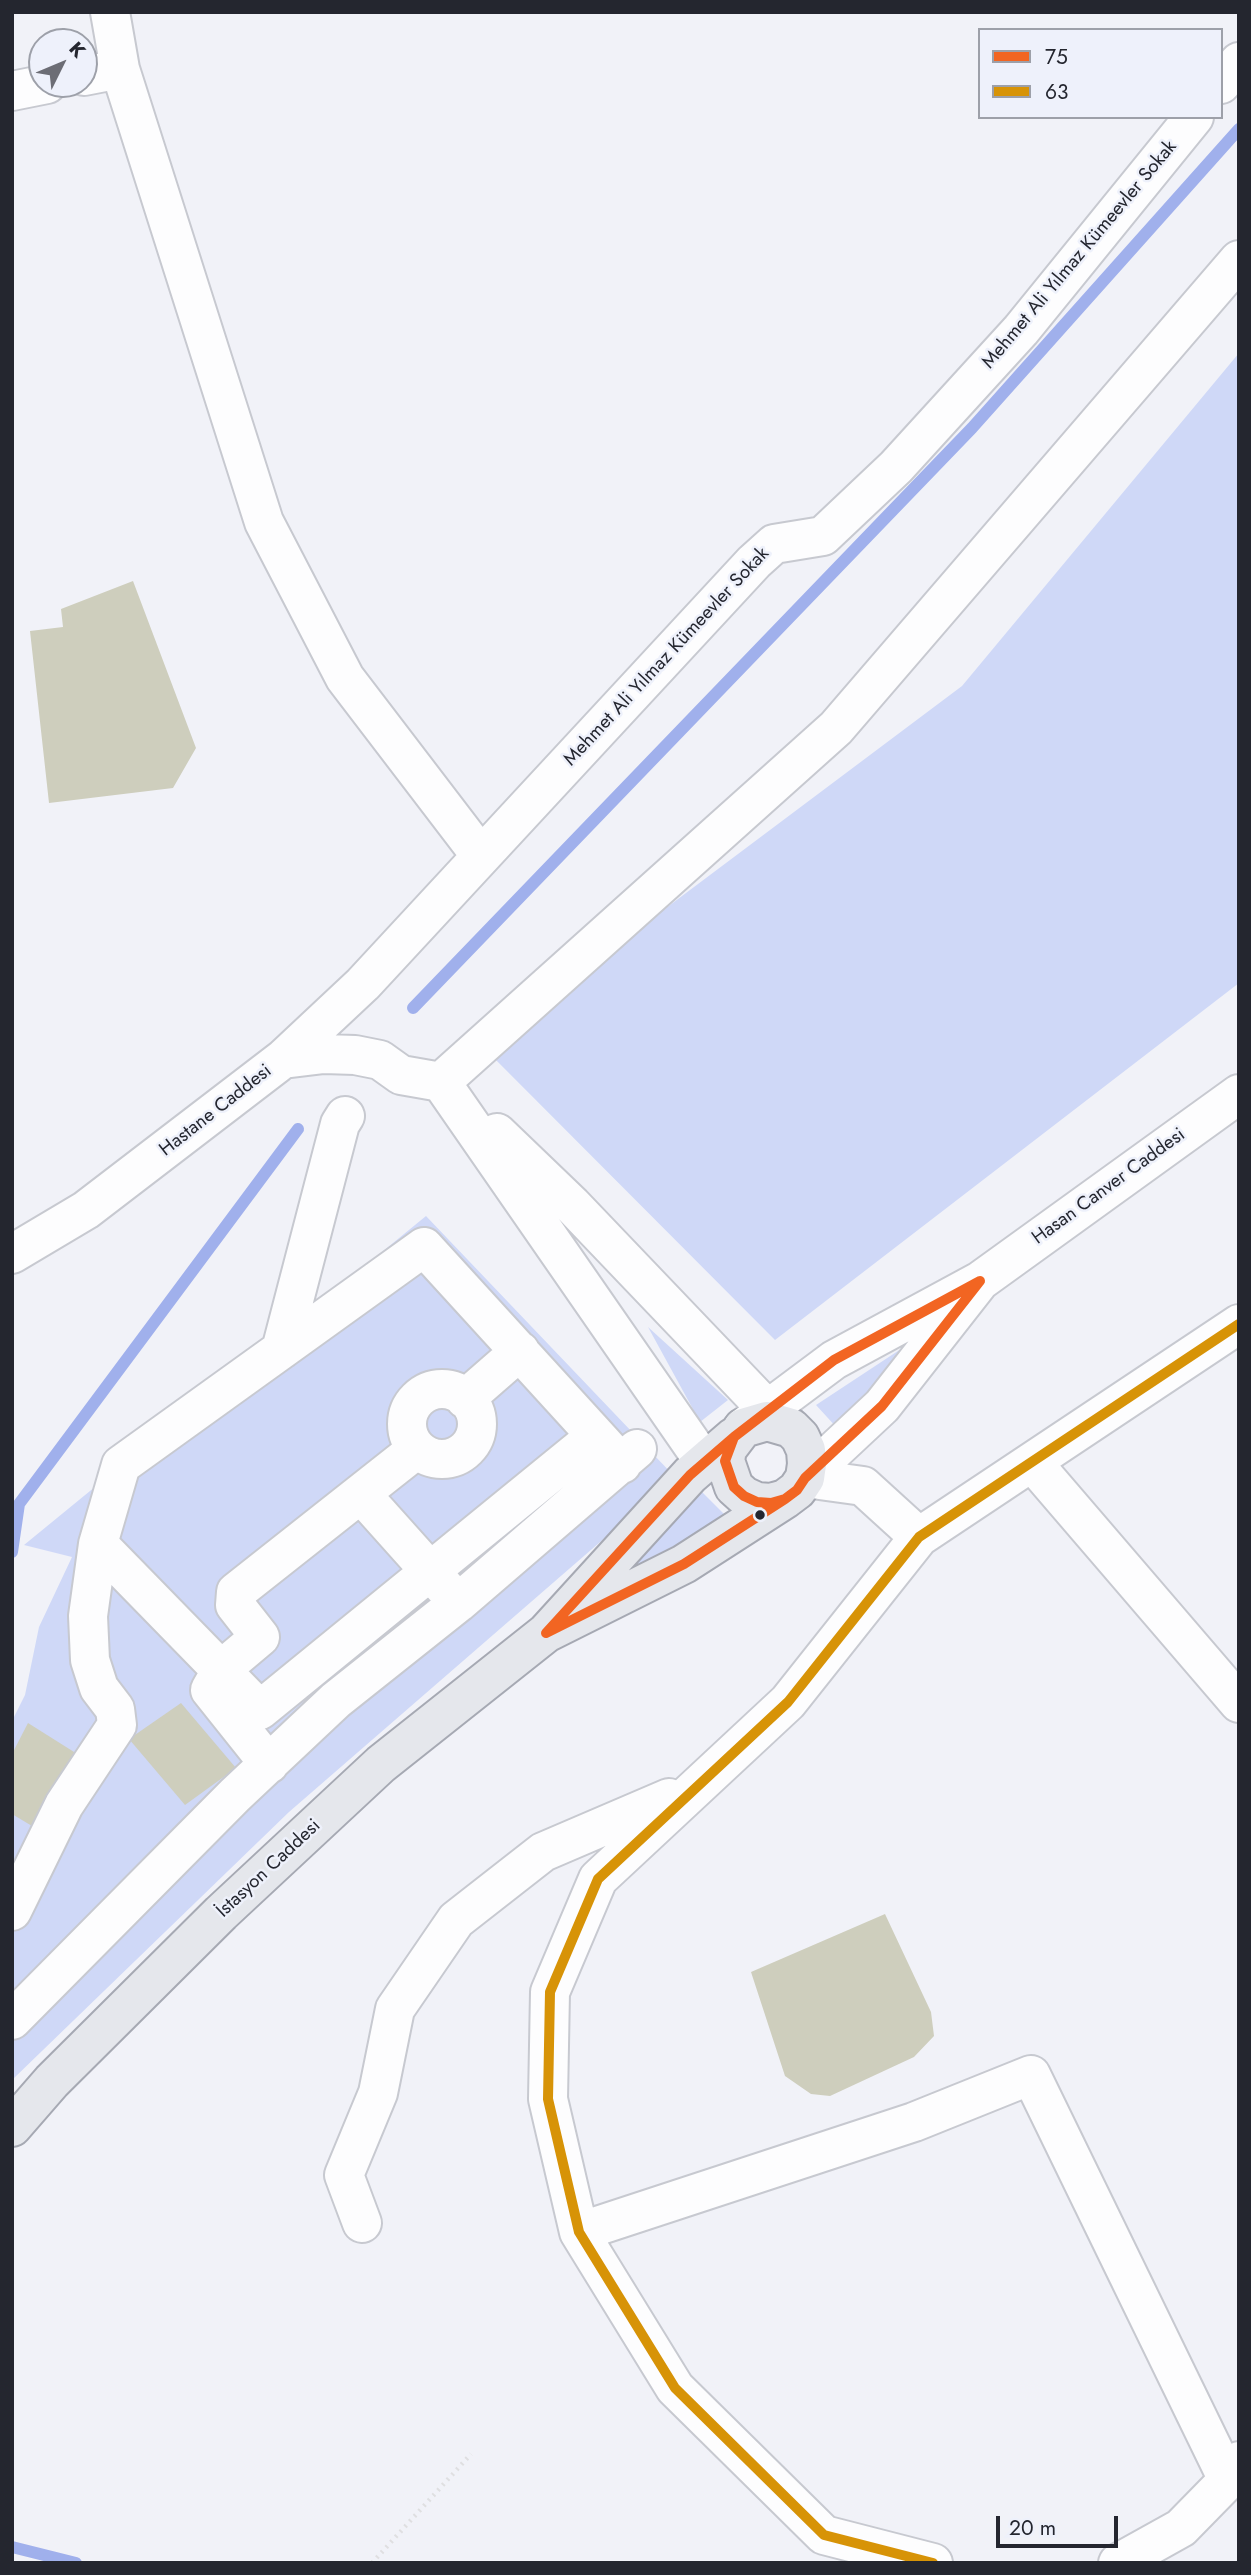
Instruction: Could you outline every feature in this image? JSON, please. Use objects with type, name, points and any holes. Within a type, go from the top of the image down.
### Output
[{"type":"main road","points":[[767,1421],[791,1428],[806,1450],[795,1489],[771,1503],[757,1502],[734,1487],[725,1461],[748,1425],[767,1421]]},
{"type":"main road","name":"İstasyon Caddesi","points":[[12,2127],[52,2081],[221,1913],[381,1764],[546,1633],[690,1475],[748,1425]]},
{"type":"main road","name":"İstasyon Caddesi","points":[[546,1633],[684,1564],[795,1489]]},
{"type":"street","points":[[110,12],[102,73],[264,522],[345,678],[481,856]]},
{"type":"street","points":[[1223,81],[1239,62]]},
{"type":"street","name":"Mehmet Ali Yılmaz Kümeevler Sokak","points":[[282,1059],[363,984],[764,553],[774,544],[792,538],[823,536],[896,467],[1021,330],[1192,119]]},
{"type":"street","points":[[441,1082],[836,728],[1239,260]]},
{"type":"street","name":"Hastane Caddesi","points":[[12,1254],[86,1210],[282,1059],[324,1054],[355,1055],[380,1060],[401,1075],[441,1082]]},
{"type":"street","points":[[441,1082],[572,1205],[748,1425]]},
{"type":"street","points":[[441,1082],[705,1463]]},
{"type":"street","name":"Hasan Canver Caddesi","points":[[748,1425],[834,1360],[980,1280],[1239,1094]]},
{"type":"street","points":[[281,1350],[340,1124],[345,1116]]},
{"type":"street","points":[[12,1911],[64,1805],[117,1725],[114,1709],[99,1688],[90,1660],[88,1616],[98,1544],[121,1465],[424,1247],[596,1436],[630,1456],[458,1603],[336,1700],[12,2020]]},
{"type":"street","name":"Hasan Canver Caddesi","points":[[795,1489],[882,1406],[980,1280]]},
{"type":"street","points":[[933,2563],[824,2535],[675,2388],[579,2232],[548,2099],[550,1992],[598,1879],[788,1702],[919,1537],[1239,1324]]},
{"type":"street","points":[[269,1764],[210,1690],[222,1669],[260,1637],[235,1605],[236,1592],[417,1449],[430,1458],[442,1460],[464,1451],[476,1432],[473,1408],[465,1399],[520,1351]]},
{"type":"street","points":[[98,1544],[260,1710],[596,1436]]},
{"type":"street","points":[[1032,1462],[1239,1703]]},
{"type":"street","points":[[795,1489],[863,1486],[919,1537]]},
{"type":"street","points":[[361,1494],[458,1603]]},
{"type":"street","points":[[362,2223],[344,2175],[378,2093],[395,2009],[456,1920],[543,1852],[700,1784]]},
{"type":"street","points":[[579,2232],[914,2122],[1031,2075],[1234,2470],[1181,2528],[1118,2563]]},
{"type":"path","points":[[372,2563],[471,2454]]},
{"type":"shaded area","points":[[1239,353],[1239,983],[775,1340],[482,1046],[962,686]]},
{"type":"shaded area","points":[[426,1216],[675,1477],[289,1812],[12,2080],[12,1721],[25,1695],[39,1627],[72,1557],[24,1545]]},
{"type":"shaded area","points":[[648,1327],[728,1400],[700,1422]]},
{"type":"shaded area","points":[[907,1345],[838,1429],[816,1405]]},
{"type":"shaded area","points":[[702,1492],[728,1518],[594,1597]]},
{"type":"building","points":[[133,581],[196,748],[173,788],[49,803],[30,631],[63,627],[61,609]]},
{"type":"building","points":[[181,1703],[236,1768],[185,1805],[129,1739]]},
{"type":"building","points":[[28,1723],[82,1757],[42,1832],[12,1814],[12,1754]]},
{"type":"building","points":[[885,1914],[931,2012],[934,2036],[914,2057],[830,2096],[811,2094],[785,2076],[751,1972]]},
{"type":"waterway","points":[[413,1008],[972,428],[1239,129]]},
{"type":"waterway","points":[[12,1552],[19,1504],[298,1129]]},
{"type":"waterway","points":[[12,2547],[76,2563]]},
{"type":"transit line","name":"75","points":[[734,1437],[690,1475],[546,1633],[684,1564],[785,1499],[797,1490],[805,1478],[882,1406],[980,1281],[834,1360],[734,1437],[725,1461],[734,1487],[757,1502],[771,1503],[785,1499]]},
{"type":"transit line","name":"63","points":[[933,2563],[824,2535],[675,2388],[579,2232],[548,2099],[550,1992],[598,1879],[788,1702],[919,1537],[1239,1324]]}]
